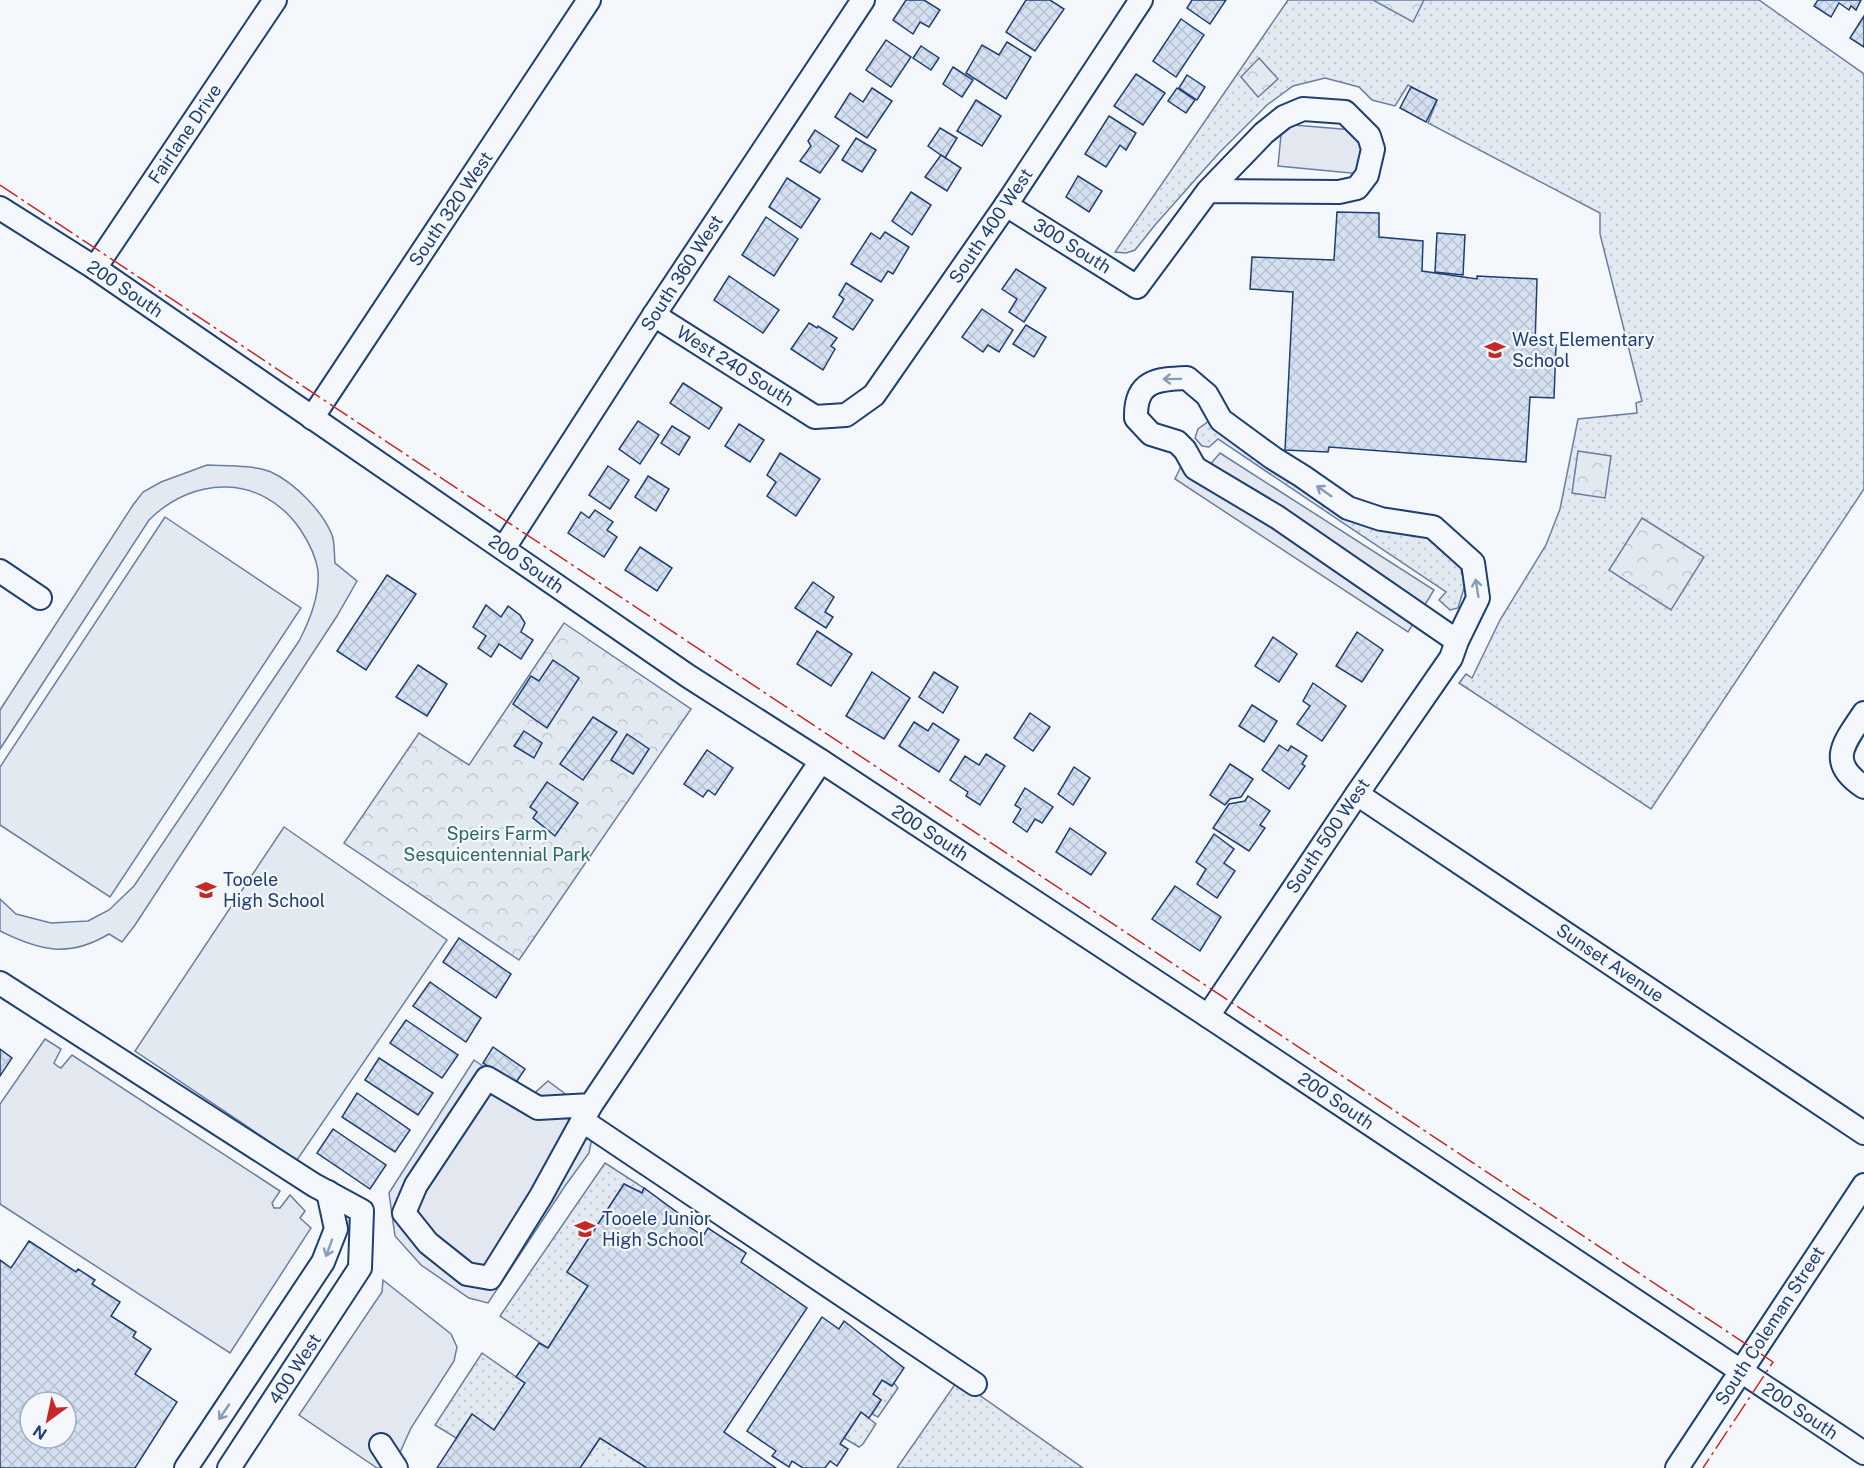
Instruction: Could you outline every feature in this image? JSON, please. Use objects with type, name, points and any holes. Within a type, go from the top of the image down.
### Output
[{"type":"street","name":"Fairlane Drive","points":[[95,268],[275,0]]},
{"type":"street","name":"South 320 West","points":[[312,418],[589,0]]},
{"type":"street","name":"South 360 West","points":[[504,548],[654,315],[862,0]]},
{"type":"street","name":"South 400 West","points":[[815,417],[846,415],[874,395],[1006,205],[1141,0]]},
{"type":"street","points":[[1303,109],[1345,112],[1369,136],[1373,149],[1367,175],[1357,188],[1339,192],[1208,191],[1264,133],[1284,117],[1303,109]]},
{"type":"street","name":"300 South","points":[[1006,205],[1137,287],[1208,191]]},
{"type":"street","name":"200 South","points":[[0,208],[95,268],[688,676],[1208,1016],[1864,1454]]},
{"type":"street","name":"West 240 South","points":[[654,315],[815,417]]},
{"type":"street","name":"South 500 West","points":[[1208,1016],[1454,650],[1478,598],[1473,563],[1433,527],[1382,519],[1348,508],[1221,420],[1207,394],[1187,378],[1162,379],[1141,390],[1136,404],[1136,418],[1151,434],[1177,442],[1185,450],[1195,468],[1277,517],[1454,650]]},
{"type":"street","points":[[0,571],[40,598]]},
{"type":"street","points":[[1864,713],[1842,746],[1842,765],[1855,781],[1864,787]]},
{"type":"street","points":[[821,761],[587,1113],[541,1196],[490,1278],[467,1274],[428,1243],[404,1213],[416,1185],[487,1078],[538,1108],[587,1113],[975,1384]]},
{"type":"street","name":"Sunset Avenue","points":[[1357,794],[1864,1133]]},
{"type":"street","points":[[0,983],[328,1192],[336,1229],[323,1262],[186,1468]]},
{"type":"street","name":"South Coleman Street","points":[[1677,1468],[1864,1185]]},
{"type":"street","name":"400 West","points":[[229,1468],[360,1268],[362,1211],[328,1192]]},
{"type":"street","points":[[381,1445],[396,1468]]},
{"type":"green space","points":[[1288,0],[1759,0],[1864,74],[1864,489],[1651,809],[1459,683],[1466,674],[1472,678],[1500,620],[1546,545],[1560,509],[1578,419],[1637,413],[1636,403],[1642,401],[1600,234],[1600,213],[1428,123],[1437,100],[1408,85],[1395,106],[1372,100],[1359,87],[1325,78],[1293,86],[1267,105],[1218,154],[1135,250],[1126,253],[1115,252]]},
{"type":"green space","points":[[1373,0],[1424,0],[1413,22]]},
{"type":"green space","points":[[1259,58],[1278,79],[1258,97],[1241,77]]},
{"type":"green space","points":[[1209,421],[1322,498],[1373,529],[1420,532],[1445,549],[1460,565],[1465,585],[1458,608],[1450,610],[1439,600],[1446,592],[1218,439],[1209,447],[1202,446],[1195,438],[1198,429]]},
{"type":"green space","points":[[1578,451],[1611,456],[1605,498],[1572,493]]},
{"type":"green space","points":[[207,465],[256,468],[271,472],[289,483],[315,508],[328,526],[333,538],[335,563],[357,581],[337,616],[122,942],[109,934],[81,946],[54,949],[15,938],[0,931],[0,899],[16,914],[51,923],[88,921],[109,910],[134,886],[299,641],[310,616],[316,599],[317,565],[300,529],[284,511],[267,498],[247,490],[227,487],[207,489],[186,495],[167,505],[149,520],[0,749],[0,710],[133,505],[143,492],[161,482]]},
{"type":"green space","points":[[165,517],[301,608],[110,897],[0,825],[0,767]]},
{"type":"green space","points":[[1642,518],[1704,557],[1671,610],[1609,570]]},
{"type":"green space","name":"Speirs Farm Sesquicentennial Park","points":[[564,623],[691,709],[519,960],[344,843],[419,733],[469,765]]},
{"type":"green space","points":[[284,827],[447,940],[297,1160],[135,1051]]},
{"type":"green space","points":[[605,1163],[644,1188],[642,1193],[624,1184],[567,1272],[588,1286],[548,1348],[500,1316]]},
{"type":"green space","points":[[482,1353],[525,1383],[494,1430],[472,1414],[456,1438],[435,1425]]},
{"type":"green space","points":[[882,1380],[891,1386],[894,1383],[898,1388],[878,1417],[872,1414],[881,1400],[873,1394]]},
{"type":"green space","points":[[958,1380],[1083,1468],[897,1468]]},
{"type":"green space","points":[[861,1412],[876,1424],[859,1447],[844,1438]]},
{"type":"green space","points":[[600,1438],[647,1468],[580,1468]]},
{"type":"shaded area","points":[[1282,124],[1365,131],[1361,174],[1278,166]]},
{"type":"shaded area","points":[[1220,453],[1434,590],[1408,632],[1175,479],[1183,462],[1209,466]]},
{"type":"shaded area","points":[[45,1039],[61,1049],[54,1063],[57,1066],[61,1068],[72,1055],[280,1191],[272,1203],[274,1208],[280,1208],[290,1195],[305,1211],[300,1218],[311,1228],[230,1353],[0,1204],[0,1104]]},
{"type":"shaded area","points":[[474,1060],[529,1098],[548,1081],[588,1111],[593,1133],[589,1153],[488,1303],[469,1298],[421,1265],[395,1236],[389,1193]]},
{"type":"shaded area","points":[[383,1280],[451,1334],[457,1347],[454,1361],[411,1428],[393,1468],[377,1468],[299,1415],[382,1292]]},
{"type":"building","points":[[906,0],[924,0],[940,10],[929,27],[920,22],[913,34],[893,20]]},
{"type":"building","points":[[1026,0],[1050,0],[1064,9],[1035,51],[1006,32]]},
{"type":"building","points":[[1192,0],[1226,0],[1210,24],[1187,8]]},
{"type":"building","points":[[1818,0],[1861,0],[1856,10],[1851,6],[1849,10],[1839,3],[1831,17],[1814,6]]},
{"type":"building","points":[[1864,16],[1864,47],[1850,38]]},
{"type":"building","points":[[1181,19],[1204,35],[1176,77],[1153,61]]},
{"type":"building","points":[[886,40],[911,57],[891,87],[866,70]]},
{"type":"building","points":[[1007,42],[1031,57],[1006,99],[966,73],[982,45],[999,55]]},
{"type":"building","points":[[921,46],[939,58],[931,70],[913,58]]},
{"type":"building","points":[[953,67],[973,80],[962,97],[943,84]]},
{"type":"building","points":[[1136,74],[1165,93],[1143,125],[1114,106]]},
{"type":"building","points":[[1187,75],[1205,87],[1197,100],[1179,88]]},
{"type":"building","points":[[1411,87],[1437,100],[1426,122],[1400,108]]},
{"type":"building","points":[[872,88],[892,101],[867,138],[835,117],[850,93],[863,102]]},
{"type":"building","points":[[1177,88],[1195,100],[1186,113],[1168,101]]},
{"type":"building","points":[[976,100],[1001,116],[982,146],[957,131]]},
{"type":"building","points":[[1109,116],[1136,133],[1126,150],[1120,145],[1106,167],[1085,154]]},
{"type":"building","points":[[940,128],[957,138],[945,158],[928,146]]},
{"type":"building","points":[[815,130],[839,146],[820,173],[800,161],[811,146],[808,141]]},
{"type":"building","points":[[856,138],[876,150],[862,172],[842,160]]},
{"type":"building","points":[[941,155],[961,168],[947,191],[925,177]]},
{"type":"building","points":[[1078,176],[1102,191],[1089,212],[1066,197]]},
{"type":"building","points":[[787,178],[820,199],[801,228],[769,207]]},
{"type":"building","points":[[911,192],[931,205],[912,235],[892,221]]},
{"type":"building","points":[[1337,212],[1379,213],[1379,237],[1423,241],[1422,271],[1477,279],[1477,276],[1537,279],[1535,346],[1556,345],[1554,398],[1530,397],[1526,462],[1329,447],[1328,452],[1285,450],[1293,292],[1250,289],[1252,257],[1334,260]]},
{"type":"building","points":[[766,217],[798,239],[774,276],[742,255]]},
{"type":"building","points":[[885,232],[909,247],[893,274],[888,271],[881,282],[851,264],[871,233],[880,239]]},
{"type":"building","points":[[1437,233],[1465,235],[1463,275],[1435,272]]},
{"type":"building","points":[[1016,269],[1046,288],[1024,322],[1009,312],[1017,299],[1002,289]]},
{"type":"building","points":[[729,276],[779,310],[763,333],[714,300]]},
{"type":"building","points":[[846,283],[873,300],[853,330],[833,317],[844,299],[839,295]]},
{"type":"building","points":[[982,309],[1013,330],[999,352],[988,345],[983,352],[962,337]]},
{"type":"building","points":[[809,323],[837,338],[831,346],[835,349],[823,370],[791,349]]},
{"type":"building","points":[[1026,325],[1046,337],[1034,357],[1013,344]]},
{"type":"building","points":[[683,383],[722,408],[709,429],[670,403]]},
{"type":"building","points":[[638,421],[659,435],[640,464],[619,449]]},
{"type":"building","points":[[739,424],[764,440],[750,462],[725,446]]},
{"type":"building","points":[[672,426],[690,437],[679,455],[661,443]]},
{"type":"building","points":[[780,453],[820,479],[796,516],[767,496],[776,482],[767,475]]},
{"type":"building","points":[[608,466],[629,480],[610,509],[589,495]]},
{"type":"building","points":[[648,476],[669,489],[656,511],[635,497]]},
{"type":"building","points":[[595,510],[613,522],[607,530],[617,537],[604,557],[568,533],[581,512],[589,518]]},
{"type":"building","points":[[640,547],[672,568],[657,591],[625,570]]},
{"type":"building","points":[[387,575],[416,594],[366,670],[337,651]]},
{"type":"building","points":[[813,582],[834,597],[825,612],[833,617],[826,628],[795,608]]},
{"type":"building","points":[[486,605],[501,617],[508,606],[520,615],[525,623],[521,632],[533,640],[521,659],[499,644],[491,657],[478,648],[486,636],[473,627]]},
{"type":"building","points":[[817,631],[852,654],[831,686],[797,664]]},
{"type":"building","points":[[1357,632],[1383,650],[1362,682],[1336,666]]},
{"type":"building","points":[[1273,637],[1297,654],[1279,682],[1255,666]]},
{"type":"building","points":[[553,660],[579,678],[547,728],[513,704],[531,676],[539,681]]},
{"type":"building","points":[[418,665],[447,684],[427,716],[396,697]]},
{"type":"building","points":[[872,672],[910,698],[884,739],[846,716]]},
{"type":"building","points":[[934,672],[958,687],[943,713],[919,697]]},
{"type":"building","points":[[1313,683],[1346,706],[1322,741],[1297,724],[1310,706],[1303,701]]},
{"type":"building","points":[[1252,705],[1277,721],[1264,742],[1239,726]]},
{"type":"building","points":[[1030,713],[1050,727],[1033,751],[1014,738]]},
{"type":"building","points":[[593,717],[617,732],[583,780],[560,764]]},
{"type":"building","points":[[914,722],[928,731],[933,723],[959,740],[939,772],[899,746]]},
{"type":"building","points":[[524,731],[542,743],[534,758],[514,746]]},
{"type":"building","points":[[627,734],[649,749],[633,774],[611,760]]},
{"type":"building","points":[[1279,745],[1288,751],[1291,746],[1307,756],[1302,764],[1305,766],[1289,789],[1262,770]]},
{"type":"building","points":[[707,750],[733,768],[715,795],[708,790],[703,797],[684,784]]},
{"type":"building","points":[[986,754],[1005,766],[980,805],[966,796],[968,792],[950,780],[965,756],[979,765]]},
{"type":"building","points":[[1230,764],[1253,779],[1241,797],[1230,799],[1225,805],[1210,795]]},
{"type":"building","points":[[1074,767],[1090,778],[1073,805],[1058,794]]},
{"type":"building","points":[[547,782],[578,803],[555,836],[533,818],[537,812],[530,807]]},
{"type":"building","points":[[1025,788],[1053,807],[1042,823],[1035,819],[1027,832],[1013,822],[1021,809],[1015,805]]},
{"type":"building","points":[[1248,796],[1270,811],[1260,825],[1265,828],[1249,851],[1213,828],[1229,804],[1245,801]]},
{"type":"building","points":[[1070,828],[1106,853],[1091,875],[1056,852]]},
{"type":"building","points":[[1214,834],[1234,849],[1224,863],[1235,871],[1217,898],[1197,884],[1206,869],[1196,862]]},
{"type":"building","points":[[1175,886],[1221,917],[1200,951],[1152,919]]},
{"type":"building","points":[[459,938],[511,974],[496,998],[443,962]]},
{"type":"building","points":[[430,982],[481,1018],[466,1042],[413,1006]]},
{"type":"building","points":[[406,1020],[458,1055],[442,1078],[390,1043]]},
{"type":"building","points":[[493,1047],[525,1069],[515,1084],[483,1063]]},
{"type":"building","points":[[0,1049],[12,1058],[0,1076]]},
{"type":"building","points":[[379,1058],[433,1093],[418,1115],[365,1080]]},
{"type":"building","points":[[357,1093],[410,1130],[395,1152],[342,1117]]},
{"type":"building","points":[[333,1129],[386,1165],[370,1189],[317,1153]]},
{"type":"building","points":[[624,1184],[642,1193],[644,1188],[678,1213],[675,1217],[703,1236],[708,1228],[746,1253],[741,1262],[807,1308],[724,1432],[776,1468],[647,1468],[600,1438],[580,1468],[437,1468],[472,1414],[494,1430],[525,1383],[516,1377],[539,1343],[548,1348],[588,1286],[567,1272]]},
{"type":"building","points":[[29,1241],[76,1272],[78,1269],[95,1280],[92,1284],[120,1302],[111,1316],[136,1332],[133,1337],[151,1349],[135,1374],[177,1402],[135,1468],[0,1468],[0,1260],[11,1268]]},
{"type":"building","points":[[822,1317],[839,1329],[844,1321],[904,1368],[892,1386],[882,1380],[873,1394],[881,1400],[869,1418],[861,1412],[840,1444],[848,1449],[837,1466],[830,1461],[825,1468],[803,1468],[792,1461],[789,1467],[772,1456],[776,1451],[747,1431]]},
{"type":"power","points":[[0,185],[1773,1362],[1703,1468]]},
{"type":"place","name":"West Elementary School","points":[[1495,350]]},
{"type":"place","name":"Tooele High School","points":[[206,890]]},
{"type":"place","name":"Tooele Junior High School","points":[[585,1229]]}]
